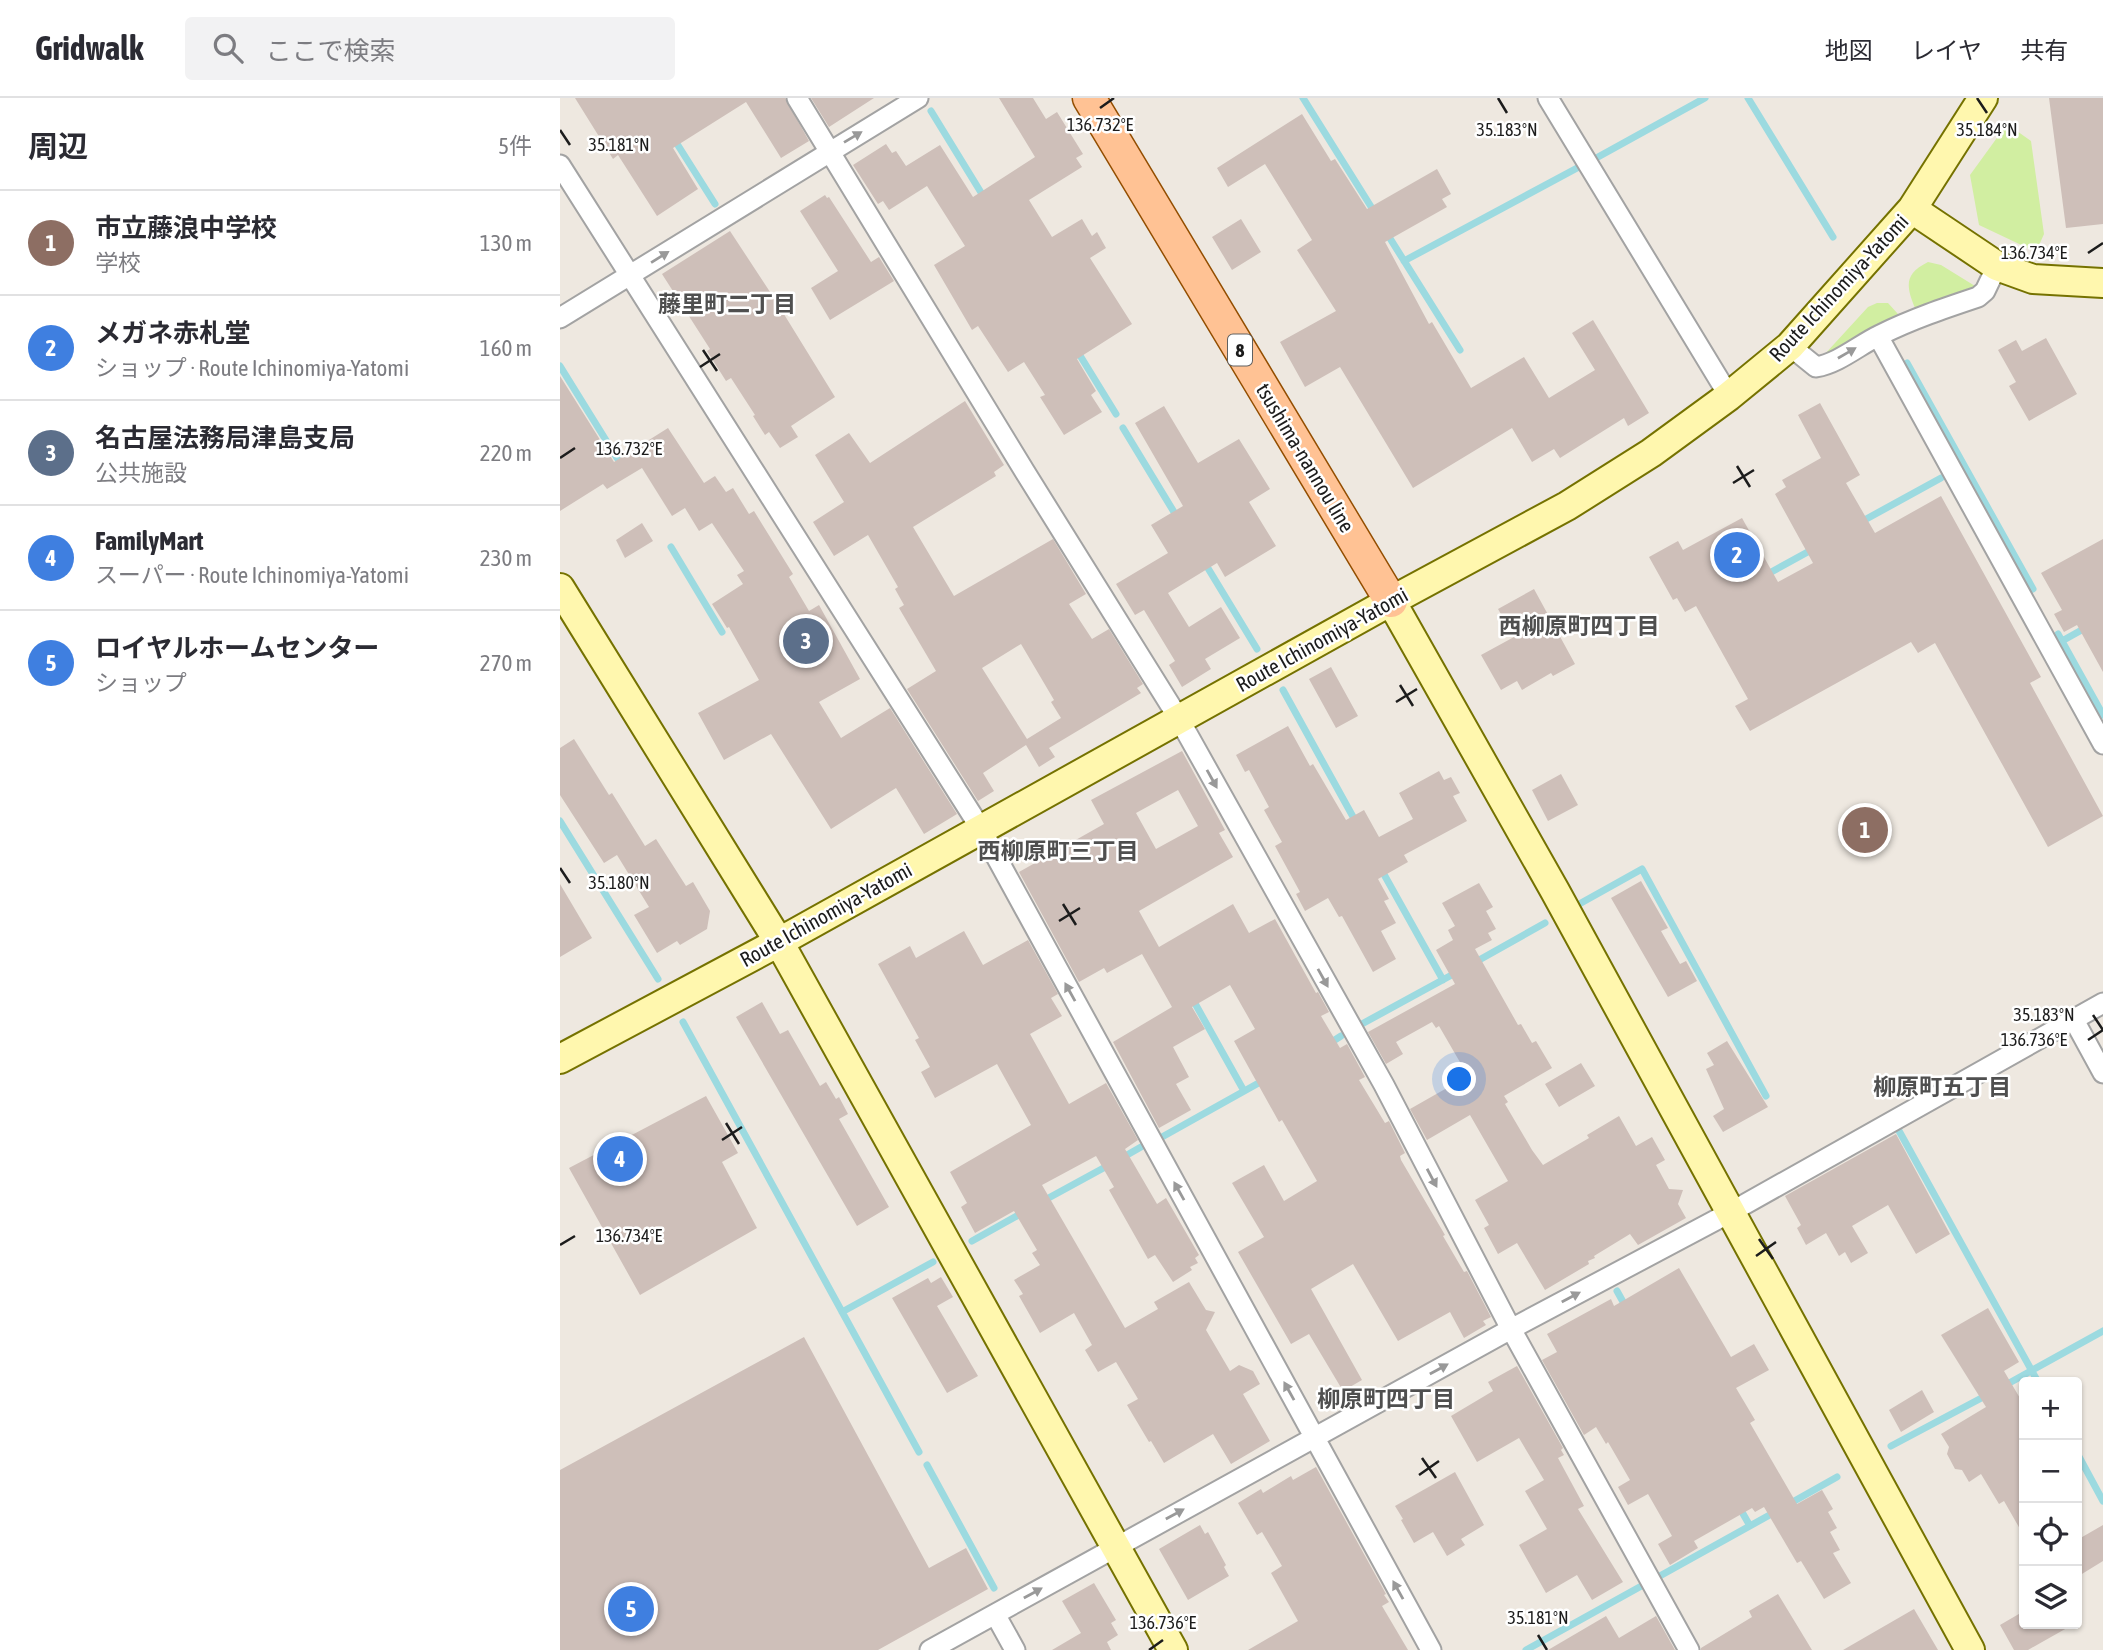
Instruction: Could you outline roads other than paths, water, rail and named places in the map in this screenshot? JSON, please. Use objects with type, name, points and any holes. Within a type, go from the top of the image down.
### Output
[{"type":"main road","name":"tsushima-nannou line","points":[[1089,98],[1391,601]]},
{"type":"street","points":[[797,98],[1179,719],[1377,1073],[1511,1329],[1689,1650]]},
{"type":"street","points":[[560,318],[918,98]]},
{"type":"street","points":[[1548,98],[1729,396]]},
{"type":"street","name":"Route Ichinomiya-Yatomi","points":[[560,1059],[779,942],[1567,506],[1651,453],[1729,396],[1790,346],[1912,209],[1983,98]]},
{"type":"street","points":[[560,164],[981,830],[1431,1650]]},
{"type":"street","points":[[1912,209],[1997,266],[2033,279],[2103,283]]},
{"type":"street","points":[[1790,346],[1816,367],[1826,366],[1918,317],[1978,297],[1985,291],[1997,266]]},
{"type":"street","points":[[1878,336],[2103,744]]},
{"type":"street","points":[[560,588],[779,942],[1173,1650]]},
{"type":"street","points":[[1391,601],[1555,891],[1970,1650]]},
{"type":"street","points":[[930,1650],[1511,1329],[1731,1212],[2103,1003]]},
{"type":"street","points":[[2074,1020],[2103,1073]]},
{"type":"street","points":[[995,1614],[1015,1650]]},
{"type":"waterway","points":[[1303,98],[1375,213]]},
{"type":"waterway","points":[[1598,157],[1705,98]]},
{"type":"waterway","points":[[1748,98],[1833,237]]},
{"type":"waterway","points":[[931,111],[985,199]]},
{"type":"waterway","points":[[674,139],[715,204]]},
{"type":"waterway","points":[[1404,261],[1579,167]]},
{"type":"waterway","points":[[1386,232],[1460,350]]},
{"type":"waterway","points":[[1076,349],[1116,414]]},
{"type":"waterway","points":[[1907,363],[2033,589]]},
{"type":"waterway","points":[[560,366],[617,458]]},
{"type":"waterway","points":[[1123,428],[1177,517]]},
{"type":"waterway","points":[[1859,523],[1941,478]]},
{"type":"waterway","points":[[671,547],[722,632]]},
{"type":"waterway","points":[[1764,576],[1815,548]]},
{"type":"waterway","points":[[1203,560],[1257,649]]},
{"type":"waterway","points":[[2062,641],[2103,618]]},
{"type":"waterway","points":[[2058,634],[2103,715]]},
{"type":"waterway","points":[[1283,690],[1357,824]]},
{"type":"waterway","points":[[560,821],[658,979]]},
{"type":"waterway","points":[[1381,869],[1443,980]]},
{"type":"waterway","points":[[1581,903],[1642,869],[1766,1096]]},
{"type":"waterway","points":[[1472,964],[1545,923]]},
{"type":"waterway","points":[[1360,1025],[1459,971]]},
{"type":"waterway","points":[[1192,998],[1244,1091]]},
{"type":"waterway","points":[[683,1022],[919,1452]]},
{"type":"waterway","points":[[1327,1045],[1341,1036]]},
{"type":"waterway","points":[[1162,1137],[1264,1080]]},
{"type":"waterway","points":[[1898,1129],[2035,1377]]},
{"type":"waterway","points":[[1120,1159],[1141,1147]]},
{"type":"waterway","points":[[1043,1201],[1109,1165]]},
{"type":"waterway","points":[[972,1241],[1024,1212]]},
{"type":"waterway","points":[[842,1312],[933,1262]]},
{"type":"waterway","points":[[1617,1291],[1627,1309]]},
{"type":"waterway","points":[[2002,1387],[2103,1331]]},
{"type":"waterway","points":[[1891,1446],[1989,1394]]},
{"type":"waterway","points":[[2082,1462],[2103,1501]]},
{"type":"waterway","points":[[927,1465],[994,1588]]},
{"type":"waterway","points":[[1789,1504],[1837,1477]]},
{"type":"waterway","points":[[1738,1505],[1750,1526]]},
{"type":"waterway","points":[[1658,1577],[1775,1512]]},
{"type":"waterway","points":[[1526,1650],[1645,1584]]},
{"type":"place","name":"メガネ赤札堂","points":[[1737,555]]},
{"type":"place","name":"名古屋法務局津島支局","points":[[806,641]]},
{"type":"place","name":"市立藤浪中学校","points":[[1865,830]]},
{"type":"place","name":"FamilyMart","points":[[620,1159]]},
{"type":"place","name":"ロイヤルホームセンター","points":[[631,1609]]},
{"type":"district","name":"藤里町二丁目","points":[[727,304]]},
{"type":"district","name":"西柳原町四丁目","points":[[1579,626]]},
{"type":"district","name":"西柳原町三丁目","points":[[1058,851]]},
{"type":"district","name":"柳原町五丁目","points":[[1942,1087]]},
{"type":"district","name":"柳原町四丁目","points":[[1386,1399]]}]
